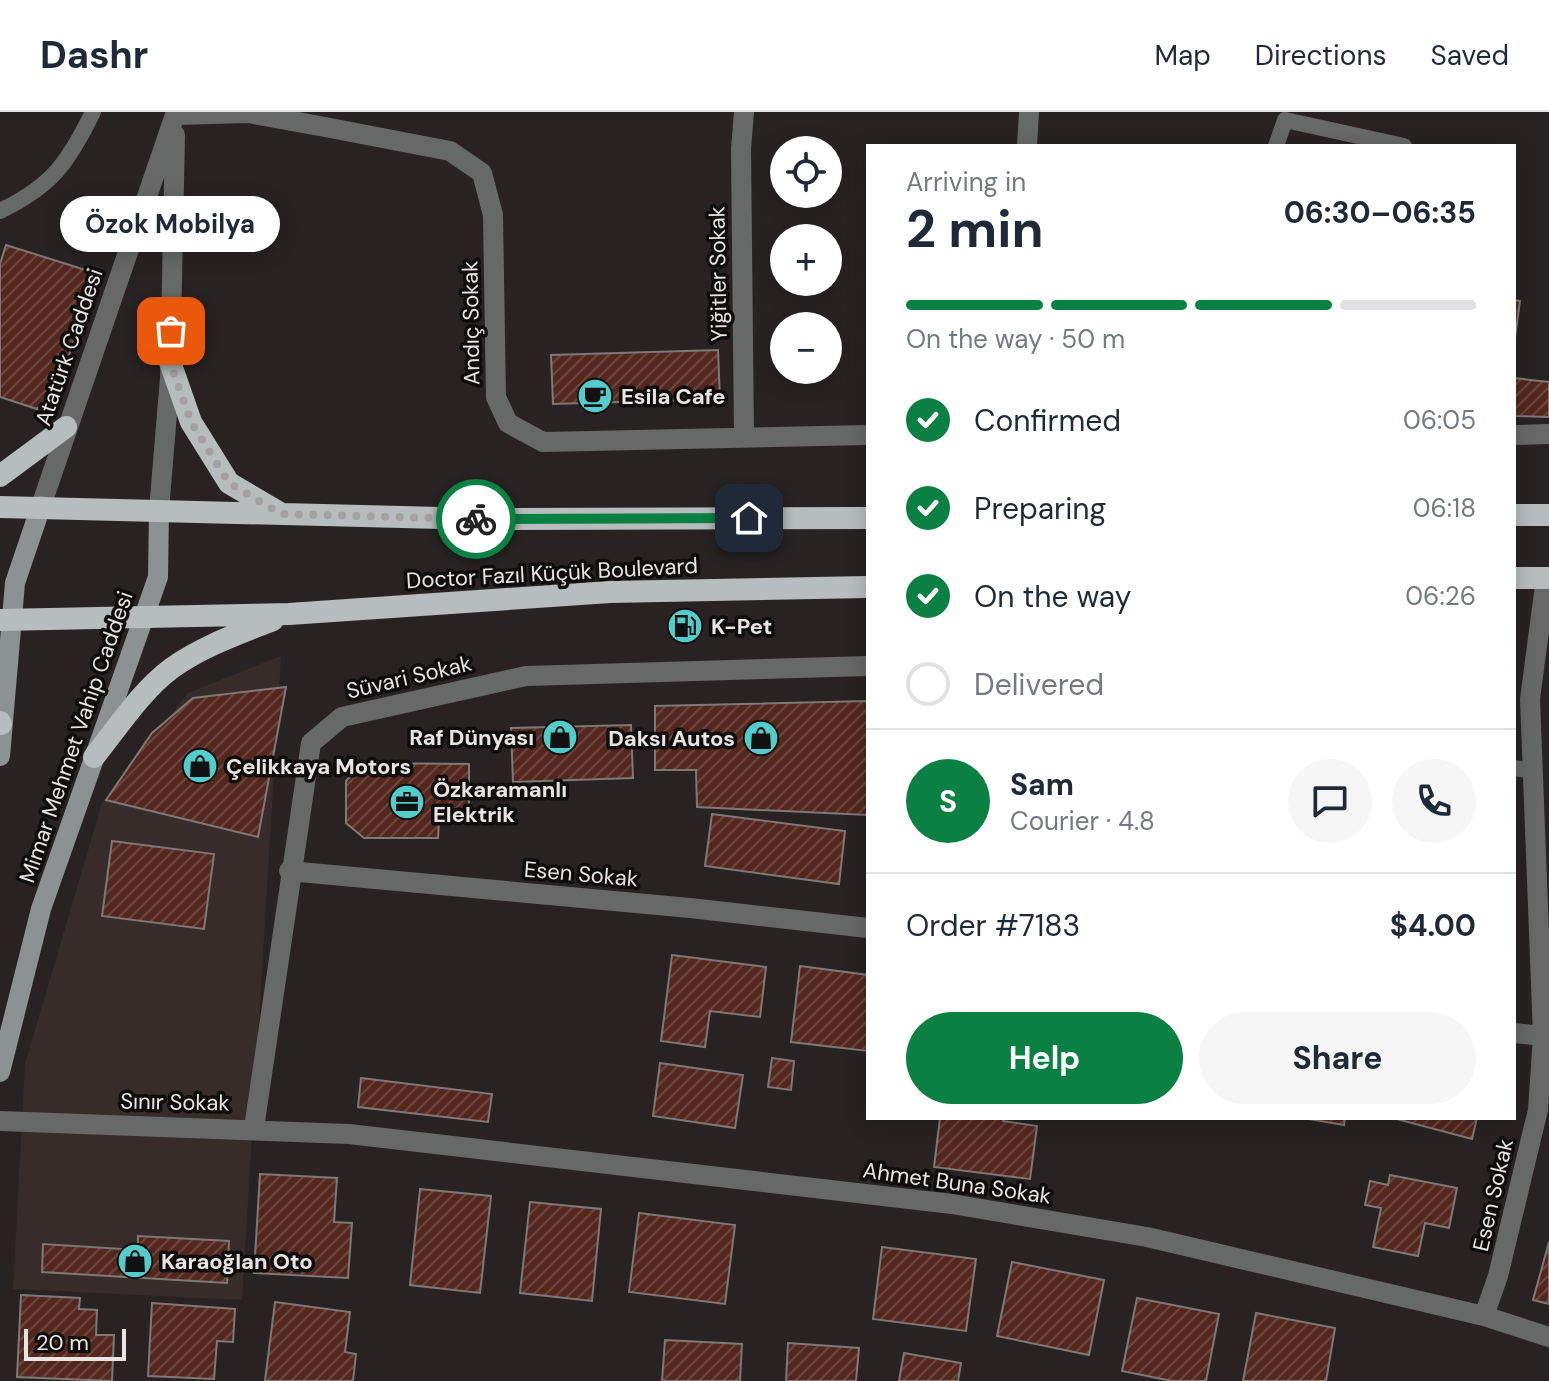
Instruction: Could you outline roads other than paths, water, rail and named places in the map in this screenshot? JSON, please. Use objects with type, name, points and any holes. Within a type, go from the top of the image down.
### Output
[{"type":"highway","points":[[170,362],[191,422],[229,483],[281,514]]},
{"type":"highway","points":[[0,476],[66,427]]},
{"type":"highway","points":[[0,507],[480,519],[866,518]]},
{"type":"highway","points":[[1516,515],[1549,515]]},
{"type":"highway","points":[[1516,578],[1548,578]]},
{"type":"highway","name":"Doctor Fazıl Küçük Boulevard","points":[[6,620],[289,614],[610,592],[866,587]]},
{"type":"highway","points":[[94,757],[146,693],[170,670],[210,645],[289,614]]},
{"type":"main road","points":[[0,756],[6,620],[21,556],[41,506]]},
{"type":"main road","name":"Mimar Mehmet Vahip Caddesi","points":[[0,1072],[41,909],[158,577],[159,510]]},
{"type":"street","name":"Yiğitler Sokak","points":[[744,112],[741,149],[744,436]]},
{"type":"street","points":[[1027,144],[1029,112]]},
{"type":"street","name":"Andıç Sokak","points":[[176,113],[248,113],[450,151],[482,173],[493,215],[496,397],[508,423],[543,442],[866,435]]},
{"type":"street","points":[[159,510],[170,362],[176,113]]},
{"type":"street","name":"Atatürk Caddesi","points":[[41,506],[176,113]]},
{"type":"street","points":[[1516,435],[1549,434]]},
{"type":"street","name":"Esen Sokak","points":[[1484,1316],[1498,1276],[1538,1110],[1543,1036],[1523,770],[1522,698],[1548,578]]},
{"type":"street","name":"Süvari Sokak","points":[[254,1128],[289,871],[311,743],[342,717],[526,676],[866,666]]},
{"type":"street","name":"Esen Sokak","points":[[289,871],[690,908],[866,928]]},
{"type":"street","points":[[1516,1033],[1543,1036]]},
{"type":"street","name":"Sınır Sokak","points":[[0,1121],[254,1128],[349,1134]]},
{"type":"street","name":"Ahmet Buna Sokak","points":[[349,1134],[967,1206],[1147,1237],[1484,1316],[1549,1337]]},
{"type":"lane","points":[[0,211],[37,193],[76,147],[93,112]]},
{"type":"lane","points":[[1277,144],[1285,120],[1395,144]]},
{"type":"place","name":"Özok Mobilya","points":[[171,331]]},
{"type":"place","name":"Esila Cafe","points":[[595,396]]},
{"type":"place","name":"K-Pet","points":[[685,626]]},
{"type":"place","name":"Raf Dünyası","points":[[560,737]]},
{"type":"place","name":"Daksı Autos","points":[[761,738]]},
{"type":"place","name":"Çelikkaya Motors","points":[[200,766]]},
{"type":"place","name":"Özkaramanlı Elektrik","points":[[407,802]]},
{"type":"place","name":"Karaoğlan Oto","points":[[135,1261]]}]
